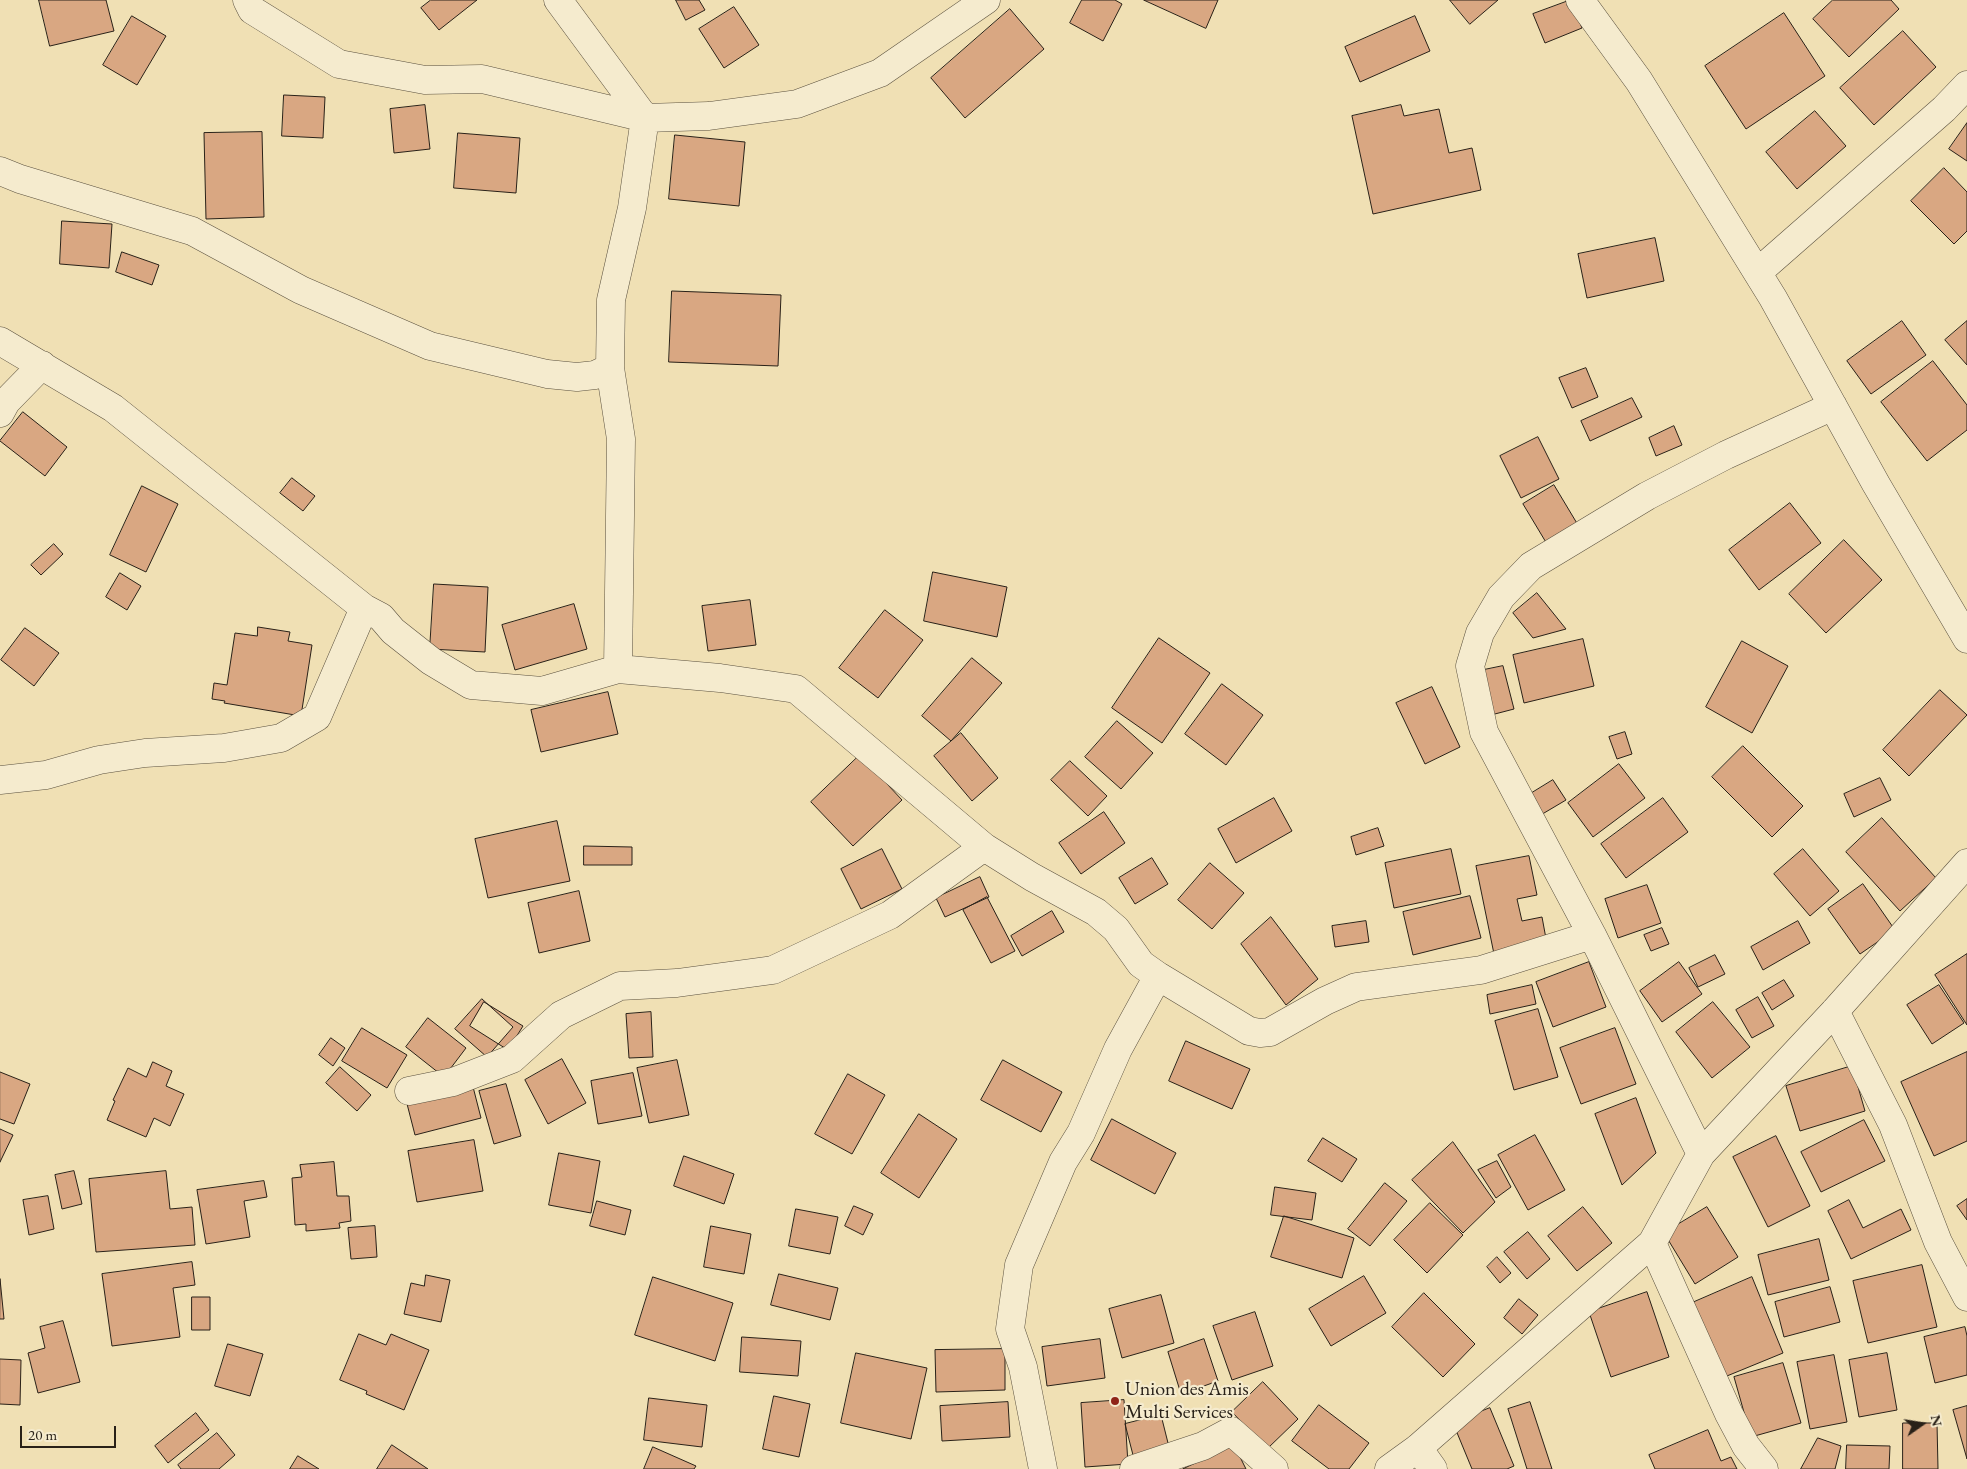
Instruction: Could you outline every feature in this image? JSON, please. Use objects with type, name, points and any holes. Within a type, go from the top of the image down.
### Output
[{"type":"street","points":[[247,0],[252,10],[338,64],[425,80],[482,79],[645,118],[708,116],[797,104],[880,73],[986,0]]},
{"type":"street","points":[[558,0],[645,118],[632,208],[611,300],[610,368],[621,439],[618,669]]},
{"type":"street","points":[[1580,0],[1638,81],[1758,272],[1876,484],[1964,625]]},
{"type":"street","points":[[1758,272],[1944,109],[1967,85]]},
{"type":"street","points":[[0,171],[29,182],[192,231],[301,290],[430,346],[547,374],[577,377],[595,375],[610,368]]},
{"type":"street","points":[[0,341],[113,408],[364,608],[381,617],[393,631],[431,661],[470,685],[542,691],[618,669],[720,678],[796,689],[984,847],[1032,877],[1096,912],[1116,929],[1141,964],[1249,1031],[1270,1032],[1325,1001],[1356,987],[1482,970],[1592,934]]},
{"type":"street","points":[[0,412],[6,402],[42,365]]},
{"type":"street","points":[[1701,1154],[1592,934],[1484,732],[1470,666],[1480,633],[1501,597],[1531,566],[1656,492],[1726,455],[1833,406]]},
{"type":"street","points":[[0,780],[46,776],[99,760],[145,752],[224,748],[281,738],[317,717],[364,608]]},
{"type":"street","points":[[408,1091],[453,1082],[512,1058],[561,1015],[620,986],[677,983],[773,970],[890,915],[984,847]]},
{"type":"street","points":[[1389,1469],[1426,1458],[1652,1243],[1701,1154],[1835,1011],[1967,863]]},
{"type":"street","points":[[1043,1469],[1023,1367],[1010,1329],[1020,1265],[1063,1162],[1081,1133],[1118,1049],[1158,976]]},
{"type":"street","points":[[1835,1011],[1893,1125],[1938,1242],[1967,1297]]},
{"type":"street","points":[[1652,1243],[1729,1414],[1746,1446],[1764,1469]]},
{"type":"street","points":[[1134,1469],[1204,1446],[1231,1431],[1274,1469]]},
{"type":"building","points":[[39,0],[106,0],[114,31],[50,46]]},
{"type":"building","points":[[431,0],[477,0],[439,30],[421,8]]},
{"type":"building","points":[[676,0],[699,0],[705,10],[686,20]]},
{"type":"building","points":[[1082,0],[1115,0],[1122,4],[1103,41],[1070,23]]},
{"type":"building","points":[[1144,0],[1218,0],[1206,28]]},
{"type":"building","points":[[1450,0],[1498,0],[1470,24]]},
{"type":"building","points":[[1571,0],[1582,28],[1545,43],[1533,14]]},
{"type":"building","points":[[1833,0],[1891,0],[1899,9],[1849,57],[1813,19]]},
{"type":"building","points":[[734,7],[759,45],[724,68],[699,29]]},
{"type":"building","points":[[1010,9],[1044,49],[965,118],[931,78]]},
{"type":"building","points":[[1784,13],[1825,76],[1746,129],[1705,66]]},
{"type":"building","points":[[132,16],[166,36],[137,85],[103,65]]},
{"type":"building","points":[[1415,16],[1430,51],[1360,82],[1345,47]]},
{"type":"building","points":[[1903,31],[1936,67],[1874,125],[1840,88]]},
{"type":"building","points":[[284,95],[325,97],[323,138],[282,136]]},
{"type":"building","points":[[425,105],[430,149],[394,153],[390,109]]},
{"type":"building","points":[[1401,105],[1404,116],[1439,109],[1449,153],[1472,148],[1481,190],[1373,214],[1352,116]]},
{"type":"building","points":[[1815,111],[1846,146],[1797,189],[1766,152]]},
{"type":"building","points":[[1967,123],[1967,161],[1949,149]]},
{"type":"building","points":[[262,132],[264,217],[206,219],[204,133]]},
{"type":"building","points":[[458,133],[520,138],[516,193],[454,188]]},
{"type":"building","points":[[675,135],[745,142],[739,206],[669,199]]},
{"type":"building","points":[[1944,168],[1967,192],[1967,231],[1954,244],[1911,201]]},
{"type":"building","points":[[62,221],[112,224],[109,268],[60,264]]},
{"type":"building","points":[[1655,238],[1664,281],[1587,298],[1578,254]]},
{"type":"building","points":[[122,252],[159,265],[152,285],[116,272]]},
{"type":"building","points":[[672,291],[781,295],[778,366],[669,362]]},
{"type":"building","points":[[1902,321],[1926,355],[1871,394],[1847,361]]},
{"type":"building","points":[[1967,321],[1967,365],[1945,340]]},
{"type":"building","points":[[1933,361],[1967,405],[1967,430],[1927,461],[1881,402]]},
{"type":"building","points":[[1586,368],[1598,397],[1572,408],[1559,378]]},
{"type":"building","points":[[1632,398],[1642,417],[1590,441],[1581,421]]},
{"type":"building","points":[[23,412],[67,447],[45,476],[0,441]]},
{"type":"building","points":[[1674,426],[1682,445],[1656,456],[1649,438]]},
{"type":"building","points":[[1538,437],[1559,479],[1521,498],[1500,456]]},
{"type":"building","points":[[292,478],[315,496],[303,511],[280,493]]},
{"type":"building","points":[[1554,485],[1578,525],[1547,544],[1523,504]]},
{"type":"building","points":[[142,486],[178,504],[146,572],[110,555]]},
{"type":"building","points":[[1790,503],[1821,543],[1759,590],[1729,550]]},
{"type":"building","points":[[1844,540],[1882,580],[1826,633],[1789,594]]},
{"type":"building","points":[[54,544],[63,554],[41,575],[31,565]]},
{"type":"building","points":[[933,572],[1007,587],[997,637],[924,621]]},
{"type":"building","points":[[120,573],[141,586],[127,610],[106,597]]},
{"type":"building","points":[[434,584],[488,587],[485,652],[430,649]]},
{"type":"building","points":[[1537,593],[1566,629],[1533,638],[1513,613]]},
{"type":"building","points":[[750,600],[756,645],[708,651],[702,606]]},
{"type":"building","points":[[574,604],[587,649],[515,670],[502,625]]},
{"type":"building","points":[[885,610],[923,640],[878,698],[839,668]]},
{"type":"building","points":[[258,627],[290,632],[288,641],[312,645],[301,716],[224,703],[225,701],[212,699],[214,683],[227,685],[235,633],[257,636]]},
{"type":"building","points":[[25,628],[59,653],[34,686],[1,660]]},
{"type":"building","points":[[1159,638],[1210,673],[1162,743],[1112,708]]},
{"type":"building","points":[[1583,639],[1594,686],[1524,703],[1513,655]]},
{"type":"building","points":[[1742,641],[1788,666],[1752,733],[1706,707]]},
{"type":"building","points":[[972,658],[1002,683],[951,741],[922,716]]},
{"type":"building","points":[[1503,666],[1514,709],[1491,715],[1479,671]]},
{"type":"building","points":[[1222,684],[1263,715],[1226,765],[1185,734]]},
{"type":"building","points":[[1432,687],[1460,747],[1425,764],[1396,703]]},
{"type":"building","points":[[1940,690],[1967,715],[1909,776],[1883,750]]},
{"type":"building","points":[[608,692],[618,734],[541,752],[531,710]]},
{"type":"building","points":[[1117,721],[1153,753],[1121,789],[1085,757]]},
{"type":"building","points":[[1625,732],[1632,754],[1617,759],[1609,737]]},
{"type":"building","points":[[961,733],[998,778],[972,801],[934,756]]},
{"type":"building","points":[[1743,746],[1803,806],[1772,837],[1712,777]]},
{"type":"building","points":[[860,755],[902,800],[853,846],[811,802]]},
{"type":"building","points":[[1070,761],[1107,796],[1088,816],[1051,780]]},
{"type":"building","points":[[1619,764],[1645,798],[1593,837],[1568,803]]},
{"type":"building","points":[[1880,778],[1891,800],[1854,817],[1844,794]]},
{"type":"building","points":[[1553,780],[1566,800],[1539,816],[1527,796]]},
{"type":"building","points":[[1274,798],[1292,831],[1236,863],[1218,829]]},
{"type":"building","points":[[1663,798],[1688,832],[1626,878],[1601,844]]},
{"type":"building","points":[[1104,812],[1125,843],[1081,874],[1059,843]]},
{"type":"building","points":[[1882,818],[1936,878],[1900,911],[1846,852]]},
{"type":"building","points":[[557,821],[570,881],[488,898],[475,839]]},
{"type":"building","points":[[1378,828],[1384,846],[1356,855],[1351,837]]},
{"type":"building","points":[[584,846],[632,847],[632,865],[584,865]]},
{"type":"building","points":[[882,849],[902,889],[861,909],[841,869]]},
{"type":"building","points":[[1451,849],[1461,894],[1394,908],[1385,863]]},
{"type":"building","points":[[1803,849],[1839,891],[1810,916],[1774,874]]},
{"type":"building","points":[[1529,856],[1537,895],[1517,899],[1522,921],[1542,917],[1547,944],[1494,954],[1476,866]]},
{"type":"building","points":[[1152,858],[1168,884],[1135,904],[1119,878]]},
{"type":"building","points":[[1210,863],[1244,893],[1212,929],[1178,900]]},
{"type":"building","points":[[980,877],[989,897],[945,917],[936,898]]},
{"type":"building","points":[[1863,884],[1895,930],[1860,954],[1828,909]]},
{"type":"building","points":[[1647,885],[1661,923],[1618,938],[1605,899]]},
{"type":"building","points":[[579,891],[590,941],[539,953],[528,903]]},
{"type":"building","points":[[1470,896],[1481,938],[1413,955],[1403,912]]},
{"type":"building","points":[[987,897],[1015,951],[991,963],[963,910]]},
{"type":"building","points":[[1052,911],[1064,932],[1022,956],[1011,936]]},
{"type":"building","points":[[1271,917],[1318,979],[1286,1005],[1241,944]]},
{"type":"building","points":[[1366,921],[1369,942],[1335,947],[1332,926]]},
{"type":"building","points":[[1798,921],[1810,943],[1763,970],[1751,947]]},
{"type":"building","points":[[1662,928],[1669,944],[1651,951],[1644,935]]},
{"type":"building","points":[[1967,954],[1967,1025],[1935,975]]},
{"type":"building","points":[[1715,955],[1725,974],[1698,987],[1689,968]]},
{"type":"building","points":[[1589,962],[1606,1007],[1553,1027],[1536,982]]},
{"type":"building","points":[[1679,962],[1702,994],[1662,1022],[1640,991]]},
{"type":"building","points":[[1784,980],[1794,996],[1772,1010],[1762,993]]},
{"type":"building","points":[[1532,985],[1536,1004],[1490,1014],[1487,995]]},
{"type":"building","points":[[1939,985],[1964,1023],[1932,1044],[1907,1005]]},
{"type":"building","points":[[1758,997],[1774,1026],[1752,1038],[1736,1010]]},
{"type":"building","points":[[482,999],[513,1027],[487,1057],[455,1029]]},
{"type":"building","points":[[484,1002],[523,1026],[508,1050],[470,1026]]},
{"type":"building","points":[[1713,1002],[1750,1047],[1712,1078],[1676,1032]]},
{"type":"building","points":[[1538,1009],[1558,1077],[1514,1090],[1495,1021]]},
{"type":"building","points":[[651,1012],[653,1057],[629,1058],[626,1014]]},
{"type":"building","points":[[428,1018],[466,1048],[444,1077],[406,1047]]},
{"type":"building","points":[[362,1028],[407,1055],[387,1088],[342,1061]]},
{"type":"building","points":[[1615,1028],[1636,1084],[1581,1104],[1560,1048]]},
{"type":"building","points":[[331,1038],[345,1048],[333,1066],[319,1055]]},
{"type":"building","points":[[1186,1041],[1250,1069],[1232,1109],[1169,1081]]},
{"type":"building","points":[[1967,1052],[1967,1141],[1934,1156],[1901,1082]]},
{"type":"building","points":[[562,1059],[586,1103],[548,1124],[525,1080]]},
{"type":"building","points":[[677,1060],[689,1115],[649,1123],[637,1068]]},
{"type":"building","points":[[1003,1060],[1062,1092],[1041,1132],[981,1100]]},
{"type":"building","points":[[153,1062],[172,1071],[166,1086],[184,1094],[170,1126],[154,1118],[146,1137],[107,1120],[115,1101],[113,1100],[128,1068],[146,1077]]},
{"type":"building","points":[[1852,1066],[1865,1111],[1800,1131],[1786,1086]]},
{"type":"building","points":[[340,1067],[371,1095],[357,1111],[326,1083]]},
{"type":"building","points":[[0,1072],[30,1084],[14,1124],[0,1119]]},
{"type":"building","points":[[633,1073],[642,1116],[598,1124],[591,1081]]},
{"type":"building","points":[[848,1074],[885,1095],[852,1154],[815,1134]]},
{"type":"building","points":[[471,1079],[481,1118],[415,1135],[405,1096]]},
{"type":"building","points":[[506,1084],[521,1136],[494,1144],[479,1091]]},
{"type":"building","points":[[1636,1098],[1656,1153],[1622,1185],[1595,1114]]},
{"type":"building","points":[[919,1114],[957,1139],[919,1198],[881,1173]]},
{"type":"building","points":[[1112,1119],[1176,1153],[1155,1194],[1091,1160]]},
{"type":"building","points":[[1864,1120],[1885,1161],[1821,1192],[1801,1152]]},
{"type":"building","points":[[0,1129],[13,1135],[0,1162]]},
{"type":"building","points":[[1535,1135],[1565,1190],[1528,1210],[1498,1155]]},
{"type":"building","points":[[1776,1136],[1810,1206],[1768,1227],[1733,1157]]},
{"type":"building","points":[[1323,1138],[1357,1159],[1342,1182],[1308,1161]]},
{"type":"building","points":[[474,1140],[483,1191],[417,1202],[408,1151]]},
{"type":"building","points":[[1453,1142],[1495,1202],[1463,1233],[1412,1180]]},
{"type":"building","points":[[559,1153],[600,1161],[591,1213],[549,1205]]},
{"type":"building","points":[[684,1156],[734,1174],[724,1204],[674,1186]]},
{"type":"building","points":[[1497,1161],[1511,1187],[1496,1198],[1478,1170]]},
{"type":"building","points":[[334,1162],[337,1196],[349,1196],[351,1221],[339,1223],[340,1228],[306,1231],[306,1224],[295,1225],[292,1178],[302,1177],[300,1165]]},
{"type":"building","points":[[74,1171],[82,1204],[62,1209],[55,1175]]},
{"type":"building","points":[[166,1171],[170,1209],[192,1207],[195,1245],[96,1252],[89,1179]]},
{"type":"building","points":[[264,1181],[267,1197],[244,1201],[250,1237],[206,1244],[197,1190]]},
{"type":"building","points":[[1385,1183],[1407,1201],[1370,1246],[1348,1229]]},
{"type":"building","points":[[1275,1187],[1316,1193],[1312,1220],[1271,1215]]},
{"type":"building","points":[[48,1196],[54,1229],[29,1235],[23,1200]]},
{"type":"building","points":[[1967,1199],[1967,1220],[1957,1206]]},
{"type":"building","points":[[1849,1200],[1863,1228],[1901,1209],[1911,1230],[1851,1259],[1828,1211]]},
{"type":"building","points":[[597,1201],[631,1210],[625,1235],[590,1226]]},
{"type":"building","points":[[1430,1203],[1463,1235],[1427,1273],[1394,1240]]},
{"type":"building","points":[[854,1206],[873,1214],[863,1235],[845,1226]]},
{"type":"building","points":[[1583,1207],[1612,1243],[1577,1271],[1548,1236]]},
{"type":"building","points":[[1707,1207],[1738,1257],[1695,1284],[1664,1233]]},
{"type":"building","points":[[796,1209],[838,1217],[830,1254],[789,1246]]},
{"type":"building","points":[[1284,1216],[1354,1238],[1342,1278],[1271,1257]]},
{"type":"building","points":[[375,1226],[377,1257],[351,1259],[348,1228]]},
{"type":"building","points":[[711,1226],[751,1234],[744,1274],[704,1267]]},
{"type":"building","points":[[1528,1232],[1550,1259],[1527,1279],[1504,1252]]},
{"type":"building","points":[[1819,1239],[1829,1280],[1768,1295],[1758,1255]]},
{"type":"building","points":[[1497,1257],[1511,1273],[1500,1283],[1487,1267]]},
{"type":"building","points":[[192,1262],[195,1285],[173,1288],[180,1337],[112,1346],[102,1274]]},
{"type":"building","points":[[1922,1265],[1937,1327],[1868,1343],[1853,1281]]},
{"type":"building","points":[[779,1274],[838,1288],[830,1320],[771,1305]]},
{"type":"building","points":[[426,1275],[450,1280],[441,1322],[404,1314],[411,1283],[424,1286]]},
{"type":"building","points":[[1364,1276],[1386,1313],[1331,1346],[1309,1309]]},
{"type":"building","points":[[653,1277],[733,1303],[715,1361],[635,1335]]},
{"type":"building","points":[[1752,1277],[1783,1353],[1722,1378],[1692,1303]]},
{"type":"building","points":[[0,1279],[4,1319],[0,1319]]},
{"type":"building","points":[[1830,1287],[1840,1322],[1784,1337],[1775,1302]]},
{"type":"building","points":[[1647,1292],[1669,1357],[1611,1377],[1589,1312]]},
{"type":"building","points":[[1424,1293],[1475,1344],[1443,1377],[1392,1327]]},
{"type":"building","points":[[1161,1295],[1174,1343],[1122,1358],[1109,1309]]},
{"type":"building","points":[[192,1297],[210,1297],[210,1330],[192,1330]]},
{"type":"building","points":[[1519,1299],[1538,1315],[1522,1334],[1504,1318]]},
{"type":"building","points":[[1255,1312],[1273,1366],[1232,1380],[1213,1326]]},
{"type":"building","points":[[63,1321],[80,1382],[38,1393],[28,1353],[45,1348],[40,1327]]},
{"type":"building","points":[[1965,1327],[1967,1336],[1967,1375],[1935,1383],[1924,1337]]},
{"type":"building","points":[[359,1334],[386,1345],[391,1334],[429,1350],[404,1410],[366,1394],[367,1391],[340,1380]]},
{"type":"building","points":[[742,1337],[801,1341],[798,1376],[740,1372]]},
{"type":"building","points":[[1100,1339],[1105,1378],[1047,1386],[1042,1347]]},
{"type":"building","points":[[1204,1339],[1218,1381],[1181,1394],[1168,1352]]},
{"type":"building","points":[[228,1344],[263,1354],[250,1396],[215,1386]]},
{"type":"building","points":[[1005,1349],[1005,1390],[936,1392],[935,1350]]},
{"type":"building","points":[[856,1353],[927,1368],[911,1439],[841,1423]]},
{"type":"building","points":[[1887,1353],[1897,1410],[1859,1417],[1849,1360]]},
{"type":"building","points":[[1834,1355],[1847,1422],[1810,1429],[1797,1362]]},
{"type":"building","points":[[0,1359],[21,1360],[20,1405],[0,1404]]},
{"type":"building","points":[[1783,1363],[1801,1423],[1751,1437],[1734,1377]]},
{"type":"building","points":[[1263,1382],[1298,1419],[1267,1449],[1232,1412]]},
{"type":"building","points":[[774,1396],[810,1404],[799,1457],[763,1449]]},
{"type":"building","points":[[649,1398],[707,1405],[702,1447],[644,1440]]},
{"type":"building","points":[[1124,1400],[1128,1464],[1085,1467],[1081,1403]]},
{"type":"building","points":[[1008,1402],[1010,1437],[942,1441],[940,1406]]},
{"type":"building","points":[[1530,1402],[1552,1469],[1527,1469],[1508,1409]]},
{"type":"building","points":[[1319,1405],[1369,1443],[1349,1469],[1329,1469],[1292,1441]]},
{"type":"building","points":[[1967,1406],[1967,1459],[1953,1410]]},
{"type":"building","points":[[1490,1408],[1514,1466],[1507,1469],[1472,1469],[1453,1423]]},
{"type":"building","points":[[196,1413],[209,1430],[168,1463],[155,1446]]},
{"type":"building","points":[[1161,1415],[1169,1447],[1133,1455],[1125,1424]]},
{"type":"building","points":[[1903,1423],[1937,1423],[1938,1469],[1903,1469]]},
{"type":"building","points":[[1708,1430],[1721,1461],[1731,1457],[1737,1469],[1655,1469],[1649,1455]]},
{"type":"building","points":[[217,1433],[235,1455],[219,1469],[181,1469],[178,1465]]},
{"type":"building","points":[[1818,1438],[1841,1446],[1835,1469],[1801,1469]]},
{"type":"building","points":[[392,1445],[428,1469],[377,1469]]},
{"type":"building","points":[[1234,1445],[1246,1469],[1183,1469]]},
{"type":"building","points":[[1847,1445],[1890,1446],[1889,1469],[1846,1469]]},
{"type":"building","points":[[653,1447],[696,1466],[694,1469],[644,1469]]},
{"type":"building","points":[[298,1456],[319,1469],[290,1469]]},
{"type":"place","name":"Union des Amis Multi Services","points":[[1115,1401]]}]
